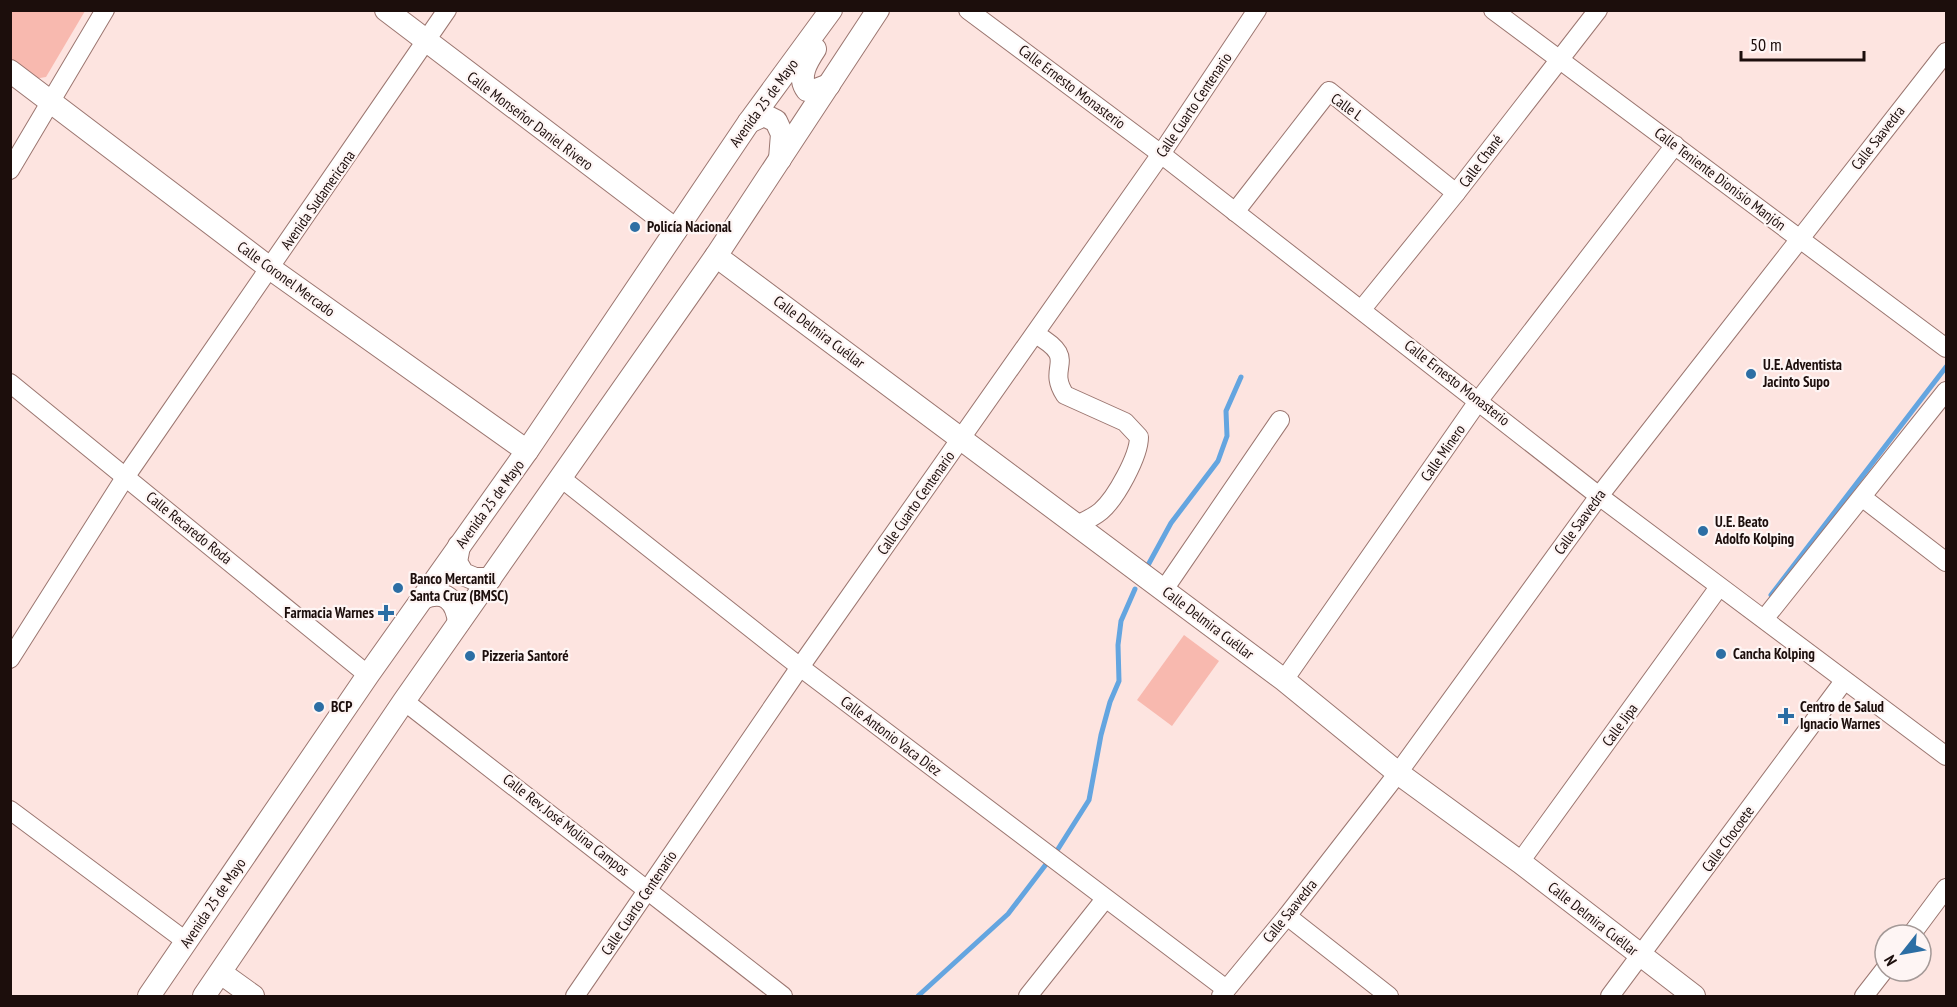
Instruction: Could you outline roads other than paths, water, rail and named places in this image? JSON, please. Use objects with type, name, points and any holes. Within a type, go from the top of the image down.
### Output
[{"type":"main road","name":"Calle Monseñor Daniel Rivero","points":[[386,10],[675,230]]},
{"type":"main road","points":[[829,85],[816,90],[807,90],[802,84],[802,75],[810,56],[832,22],[833,10]]},
{"type":"main road","name":"Avenida 25 de Mayo","points":[[150,996],[368,675],[527,451],[749,122],[833,10]]},
{"type":"main road","points":[[204,996],[404,700],[716,256],[878,10]]},
{"type":"main road","name":"Calle Coronel Mercado","points":[[10,71],[48,102],[271,268],[527,451]]},
{"type":"main road","points":[[749,122],[764,116],[776,121],[782,134],[780,160]]},
{"type":"main road","name":"Calle Delmira Cuéllar","points":[[716,256],[1284,680],[1398,773],[1520,862],[1695,996]]},
{"type":"main road","points":[[459,546],[456,562],[463,574],[475,579],[490,579]]},
{"type":"main road","points":[[423,598],[434,593],[444,594],[453,601],[459,622]]},
{"type":"main road","points":[[221,973],[253,996]]},
{"type":"street","points":[[10,170],[48,102],[105,10]]},
{"type":"street","name":"Avenida Sudamericana","points":[[10,659],[126,476],[447,10]]},
{"type":"street","name":"Calle Ernesto Monasterio","points":[[968,10],[1161,154],[1479,400],[1599,496],[1947,756]]},
{"type":"street","name":"Calle Cuarto Centenario","points":[[575,996],[800,667],[1161,154],[1257,10]]},
{"type":"street","name":"Calle Teniente Dionisio Manjón","points":[[1493,10],[1946,347]]},
{"type":"street","name":"Calle Chané","points":[[1362,309],[1456,194],[1598,10]]},
{"type":"street","name":"Calle Saavedra","points":[[1223,993],[1287,916],[1398,773],[1599,496],[1947,52]]},
{"type":"street","name":"Calle L","points":[[1235,212],[1329,91],[1456,194]]},
{"type":"street","name":"Calle Minero","points":[[1284,680],[1479,400],[1675,145]]},
{"type":"street","points":[[1035,334],[1053,344],[1060,352],[1062,360],[1059,387],[1065,395],[1125,422],[1139,436],[1139,449],[1114,496],[1101,511],[1077,525]]},
{"type":"street","name":"Calle Recaredo Roda","points":[[10,383],[368,675]]},
{"type":"street","points":[[1765,618],[1947,391]]},
{"type":"street","points":[[1163,591],[1280,420]]},
{"type":"street","name":"Calle Antonio Vaca Diez","points":[[561,478],[800,667],[1105,899],[1223,993]]},
{"type":"street","points":[[1863,498],[1947,562]]},
{"type":"street","name":"Calle Jipa","points":[[1520,862],[1719,587]]},
{"type":"street","name":"Calle Chocoete","points":[[1610,996],[1844,681]]},
{"type":"street","name":"Calle Rev. José Molina Campos","points":[[404,700],[783,996]]},
{"type":"street","points":[[10,810],[187,942]]},
{"type":"street","points":[[1920,923],[1947,888]]},
{"type":"street","points":[[1028,996],[1105,899]]},
{"type":"street","points":[[1287,916],[1389,996]]},
{"type":"street","points":[[1864,996],[1874,983]]},
{"type":"waterway","points":[[1771,595],[1946,367]]},
{"type":"waterway","points":[[1147,567],[1171,523],[1218,461],[1227,436],[1226,411],[1241,377]]},
{"type":"waterway","points":[[1058,849],[1089,800],[1101,735],[1110,702],[1119,681],[1118,645],[1121,621],[1135,589]]},
{"type":"waterway","points":[[918,996],[1008,914],[1047,863]]},
{"type":"place","name":"Policía Nacional","points":[[635,227]]},
{"type":"place","name":"U.E. Adventista Jacinto Supo","points":[[1751,374]]},
{"type":"place","name":"U.E. Beato Adolfo Kolping","points":[[1703,531]]},
{"type":"place","name":"Banco Mercantil Santa Cruz (BMSC)","points":[[398,588]]},
{"type":"place","name":"Farmacia Warnes","points":[[386,613]]},
{"type":"place","name":"Cancha Kolping","points":[[1721,654]]},
{"type":"place","name":"Pizzeria Santoré","points":[[470,656]]},
{"type":"place","name":"BCP","points":[[319,707]]},
{"type":"place","name":"Centro de Salud Ignacio Warnes","points":[[1786,716]]}]
